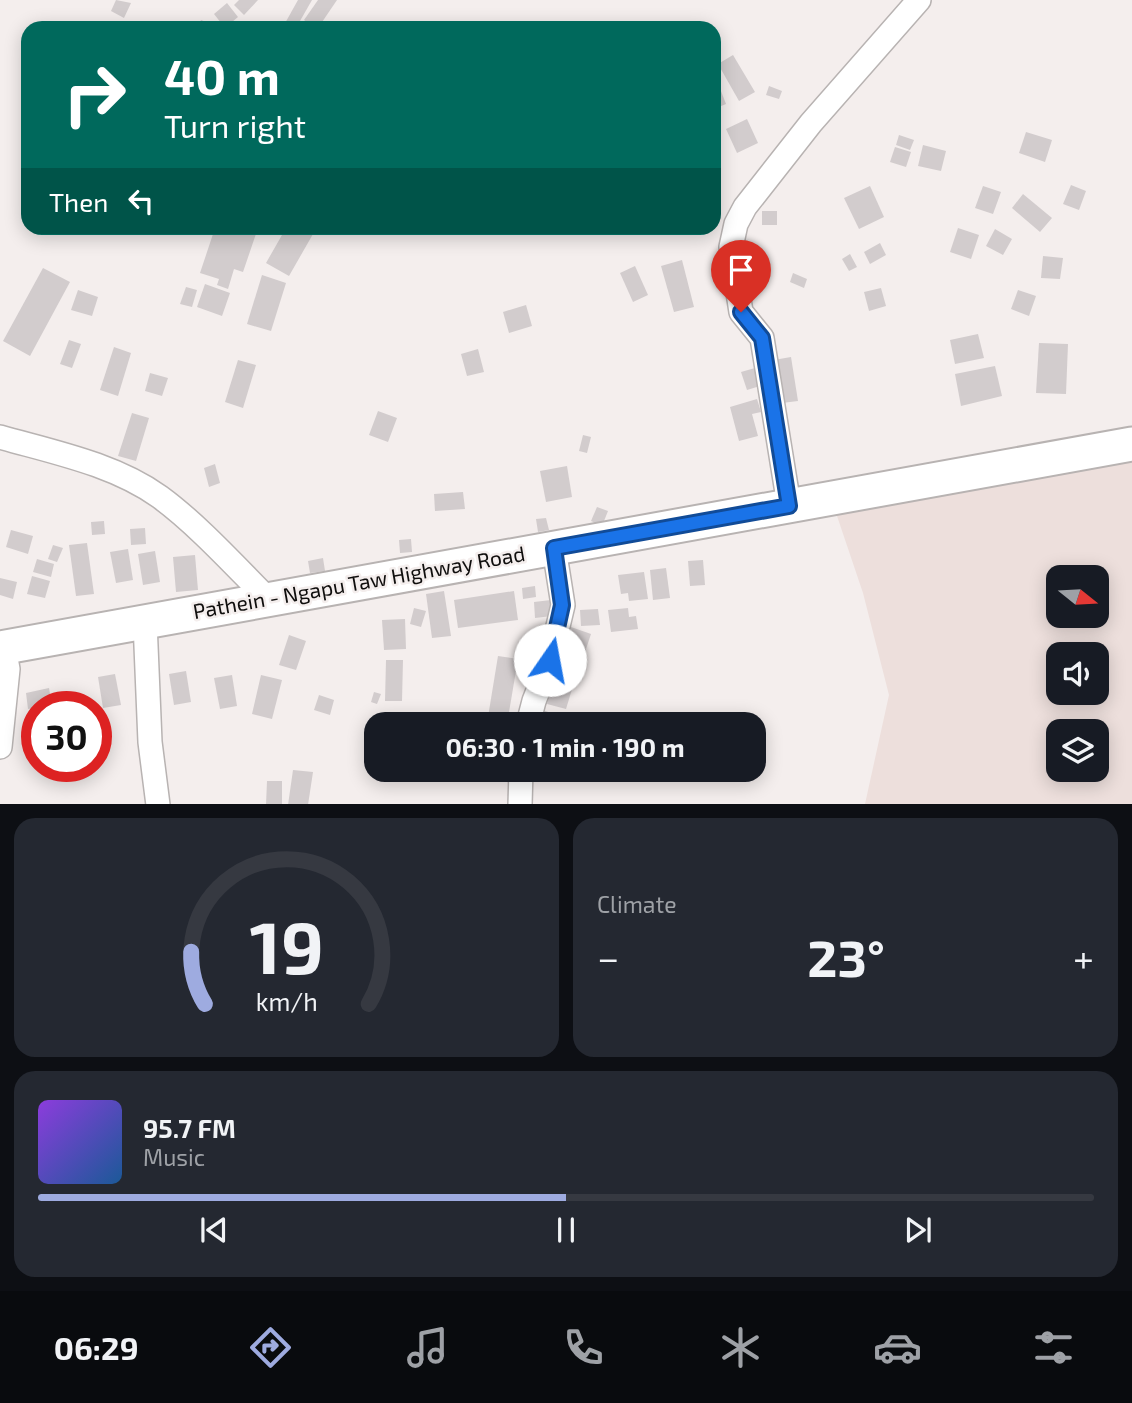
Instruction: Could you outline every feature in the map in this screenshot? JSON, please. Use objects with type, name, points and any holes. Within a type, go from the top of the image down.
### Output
[{"type":"main road","name":"Pathein - Ngapu Taw Highway Road","points":[[2,648],[1132,443]]},
{"type":"street","points":[[789,506],[762,338],[741,312],[731,247],[736,224],[745,207],[811,123],[919,0]]},
{"type":"street","points":[[0,437],[112,471],[159,496],[215,545],[269,600]]},
{"type":"street","points":[[531,712],[550,660],[562,605],[554,548]]},
{"type":"street","points":[[145,622],[150,742],[158,804]]},
{"type":"street","points":[[0,747],[8,669],[2,648]]},
{"type":"street","points":[[520,804],[521,782]]},
{"type":"shaded area","points":[[1132,450],[1132,804],[865,804],[889,695],[863,593],[836,513]]},
{"type":"building","points":[[116,0],[131,3],[124,18],[111,11]]},
{"type":"building","points":[[239,0],[258,0],[244,15],[234,5]]},
{"type":"building","points":[[298,0],[312,0],[300,21],[286,21]]},
{"type":"building","points":[[318,0],[337,0],[323,21],[304,20]]},
{"type":"building","points":[[227,3],[238,17],[233,21],[220,21],[214,14]]},
{"type":"building","points":[[733,55],[755,92],[739,101],[721,69],[721,62]]},
{"type":"building","points":[[769,86],[782,91],[779,99],[766,95]]},
{"type":"building","points":[[721,91],[726,104],[721,106]]},
{"type":"building","points":[[747,119],[758,143],[737,153],[726,129]]},
{"type":"building","points":[[1026,132],[1052,140],[1045,162],[1019,153]]},
{"type":"building","points":[[899,135],[914,140],[910,150],[896,145]]},
{"type":"building","points":[[923,145],[946,151],[941,171],[918,166]]},
{"type":"building","points":[[895,147],[911,152],[906,167],[890,162]]},
{"type":"building","points":[[1071,185],[1086,191],[1079,210],[1063,204]]},
{"type":"building","points":[[870,186],[884,217],[859,229],[844,198]]},
{"type":"building","points":[[983,186],[1001,192],[993,214],[975,208]]},
{"type":"building","points":[[1023,194],[1052,218],[1040,232],[1012,208]]},
{"type":"building","points":[[762,211],[777,211],[777,225],[762,225]]},
{"type":"building","points":[[958,228],[979,235],[971,259],[950,252]]},
{"type":"building","points":[[995,229],[1012,239],[1003,255],[986,246]]},
{"type":"building","points":[[213,235],[256,235],[243,272],[234,269],[228,289],[217,285],[219,279],[200,273]]},
{"type":"building","points":[[282,235],[312,235],[289,276],[266,263]]},
{"type":"building","points":[[880,243],[886,255],[870,264],[864,252]]},
{"type":"building","points":[[850,254],[857,267],[849,271],[842,259]]},
{"type":"building","points":[[1043,256],[1063,258],[1060,279],[1041,278]]},
{"type":"building","points":[[682,260],[694,307],[674,312],[661,266]]},
{"type":"building","points":[[635,266],[648,295],[633,302],[620,273]]},
{"type":"building","points":[[43,268],[70,282],[30,356],[3,341]]},
{"type":"building","points":[[793,273],[807,279],[804,288],[790,282]]},
{"type":"building","points":[[262,275],[286,283],[271,331],[247,324]]},
{"type":"building","points":[[205,284],[230,293],[222,316],[197,307]]},
{"type":"building","points":[[186,287],[197,290],[192,307],[180,304]]},
{"type":"building","points":[[881,288],[886,306],[869,311],[864,292]]},
{"type":"building","points":[[78,290],[98,297],[92,316],[71,310]]},
{"type":"building","points":[[1018,290],[1036,296],[1029,316],[1011,309]]},
{"type":"building","points":[[526,305],[532,326],[509,333],[503,312]]},
{"type":"building","points":[[978,334],[984,358],[955,364],[950,340]]},
{"type":"building","points":[[69,340],[81,344],[72,368],[60,364]]},
{"type":"building","points":[[1039,343],[1068,344],[1066,394],[1036,393]]},
{"type":"building","points":[[114,347],[131,353],[118,396],[100,390]]},
{"type":"building","points":[[478,349],[484,372],[467,376],[461,354]]},
{"type":"building","points":[[791,357],[798,401],[774,404],[768,361]]},
{"type":"building","points":[[238,360],[256,365],[243,408],[225,402]]},
{"type":"building","points":[[995,366],[1002,396],[961,406],[955,374]]},
{"type":"building","points":[[755,368],[760,386],[747,390],[741,372]]},
{"type":"building","points":[[150,373],[168,378],[162,396],[145,391]]},
{"type":"building","points":[[757,399],[761,412],[752,414],[758,436],[739,441],[730,407]]},
{"type":"building","points":[[378,411],[397,418],[388,442],[369,435]]},
{"type":"building","points":[[132,413],[149,418],[136,461],[118,456]]},
{"type":"building","points":[[583,435],[591,437],[587,453],[579,451]]},
{"type":"building","points":[[215,464],[220,483],[209,487],[204,468]]},
{"type":"building","points":[[567,466],[572,497],[546,502],[540,471]]},
{"type":"building","points":[[463,492],[465,509],[435,511],[434,494]]},
{"type":"building","points":[[597,507],[608,511],[602,526],[591,521]]},
{"type":"building","points":[[546,518],[549,530],[538,532],[536,519]]},
{"type":"building","points":[[104,521],[105,534],[92,535],[91,522]]},
{"type":"building","points":[[145,528],[146,544],[131,545],[130,529]]},
{"type":"building","points":[[11,530],[33,536],[28,554],[6,547]]},
{"type":"building","points":[[411,539],[412,552],[400,553],[399,540]]},
{"type":"building","points":[[87,543],[94,594],[76,596],[69,545]]},
{"type":"building","points":[[53,545],[63,548],[57,562],[48,559]]},
{"type":"building","points":[[128,549],[133,580],[116,583],[110,552]]},
{"type":"building","points":[[155,551],[160,582],[143,585],[138,554]]},
{"type":"building","points":[[195,555],[198,590],[176,592],[173,557]]},
{"type":"building","points":[[323,558],[325,571],[310,573],[308,561]]},
{"type":"building","points":[[37,559],[54,564],[51,577],[33,572]]},
{"type":"building","points":[[703,560],[705,585],[690,586],[688,561]]},
{"type":"building","points":[[666,568],[670,598],[653,600],[650,570]]},
{"type":"building","points":[[644,572],[648,599],[629,601],[628,593],[621,594],[618,575]]},
{"type":"building","points":[[32,576],[50,581],[45,598],[27,594]]},
{"type":"building","points":[[0,578],[17,582],[13,599],[0,595]]},
{"type":"building","points":[[535,586],[536,597],[523,599],[522,588]]},
{"type":"building","points":[[444,591],[451,636],[432,638],[426,594]]},
{"type":"building","points":[[514,591],[518,620],[458,628],[454,600]]},
{"type":"building","points":[[551,600],[552,616],[535,618],[534,602]]},
{"type":"building","points":[[414,608],[426,611],[421,627],[410,624]]},
{"type":"building","points":[[628,608],[629,617],[636,616],[638,629],[611,632],[608,610]]},
{"type":"building","points":[[598,609],[600,625],[581,626],[580,610]]},
{"type":"building","points":[[405,619],[406,649],[384,650],[382,620]]},
{"type":"building","points":[[571,627],[591,634],[575,682],[555,675]]},
{"type":"building","points":[[289,635],[306,641],[296,670],[279,665]]},
{"type":"building","points":[[523,655],[537,659],[533,673],[519,670]]},
{"type":"building","points":[[498,656],[518,659],[509,712],[489,712]]},
{"type":"building","points":[[386,660],[403,660],[402,701],[385,701]]},
{"type":"building","points":[[186,671],[191,702],[174,705],[169,674]]},
{"type":"building","points":[[115,674],[121,705],[112,706],[112,691],[100,691],[98,677]]},
{"type":"building","points":[[232,675],[237,706],[220,709],[214,678]]},
{"type":"building","points":[[261,675],[282,680],[272,719],[252,714]]},
{"type":"building","points":[[554,681],[573,686],[566,709],[547,704]]},
{"type":"building","points":[[374,692],[381,694],[377,704],[371,702]]},
{"type":"building","points":[[319,695],[334,700],[330,715],[314,710]]},
{"type":"building","points":[[293,770],[313,772],[308,804],[288,804]]},
{"type":"building","points":[[267,781],[282,781],[282,804],[266,804]]},
{"type":"route","points":[[550,660],[562,605],[554,548],[789,506],[762,338],[741,312]]}]
